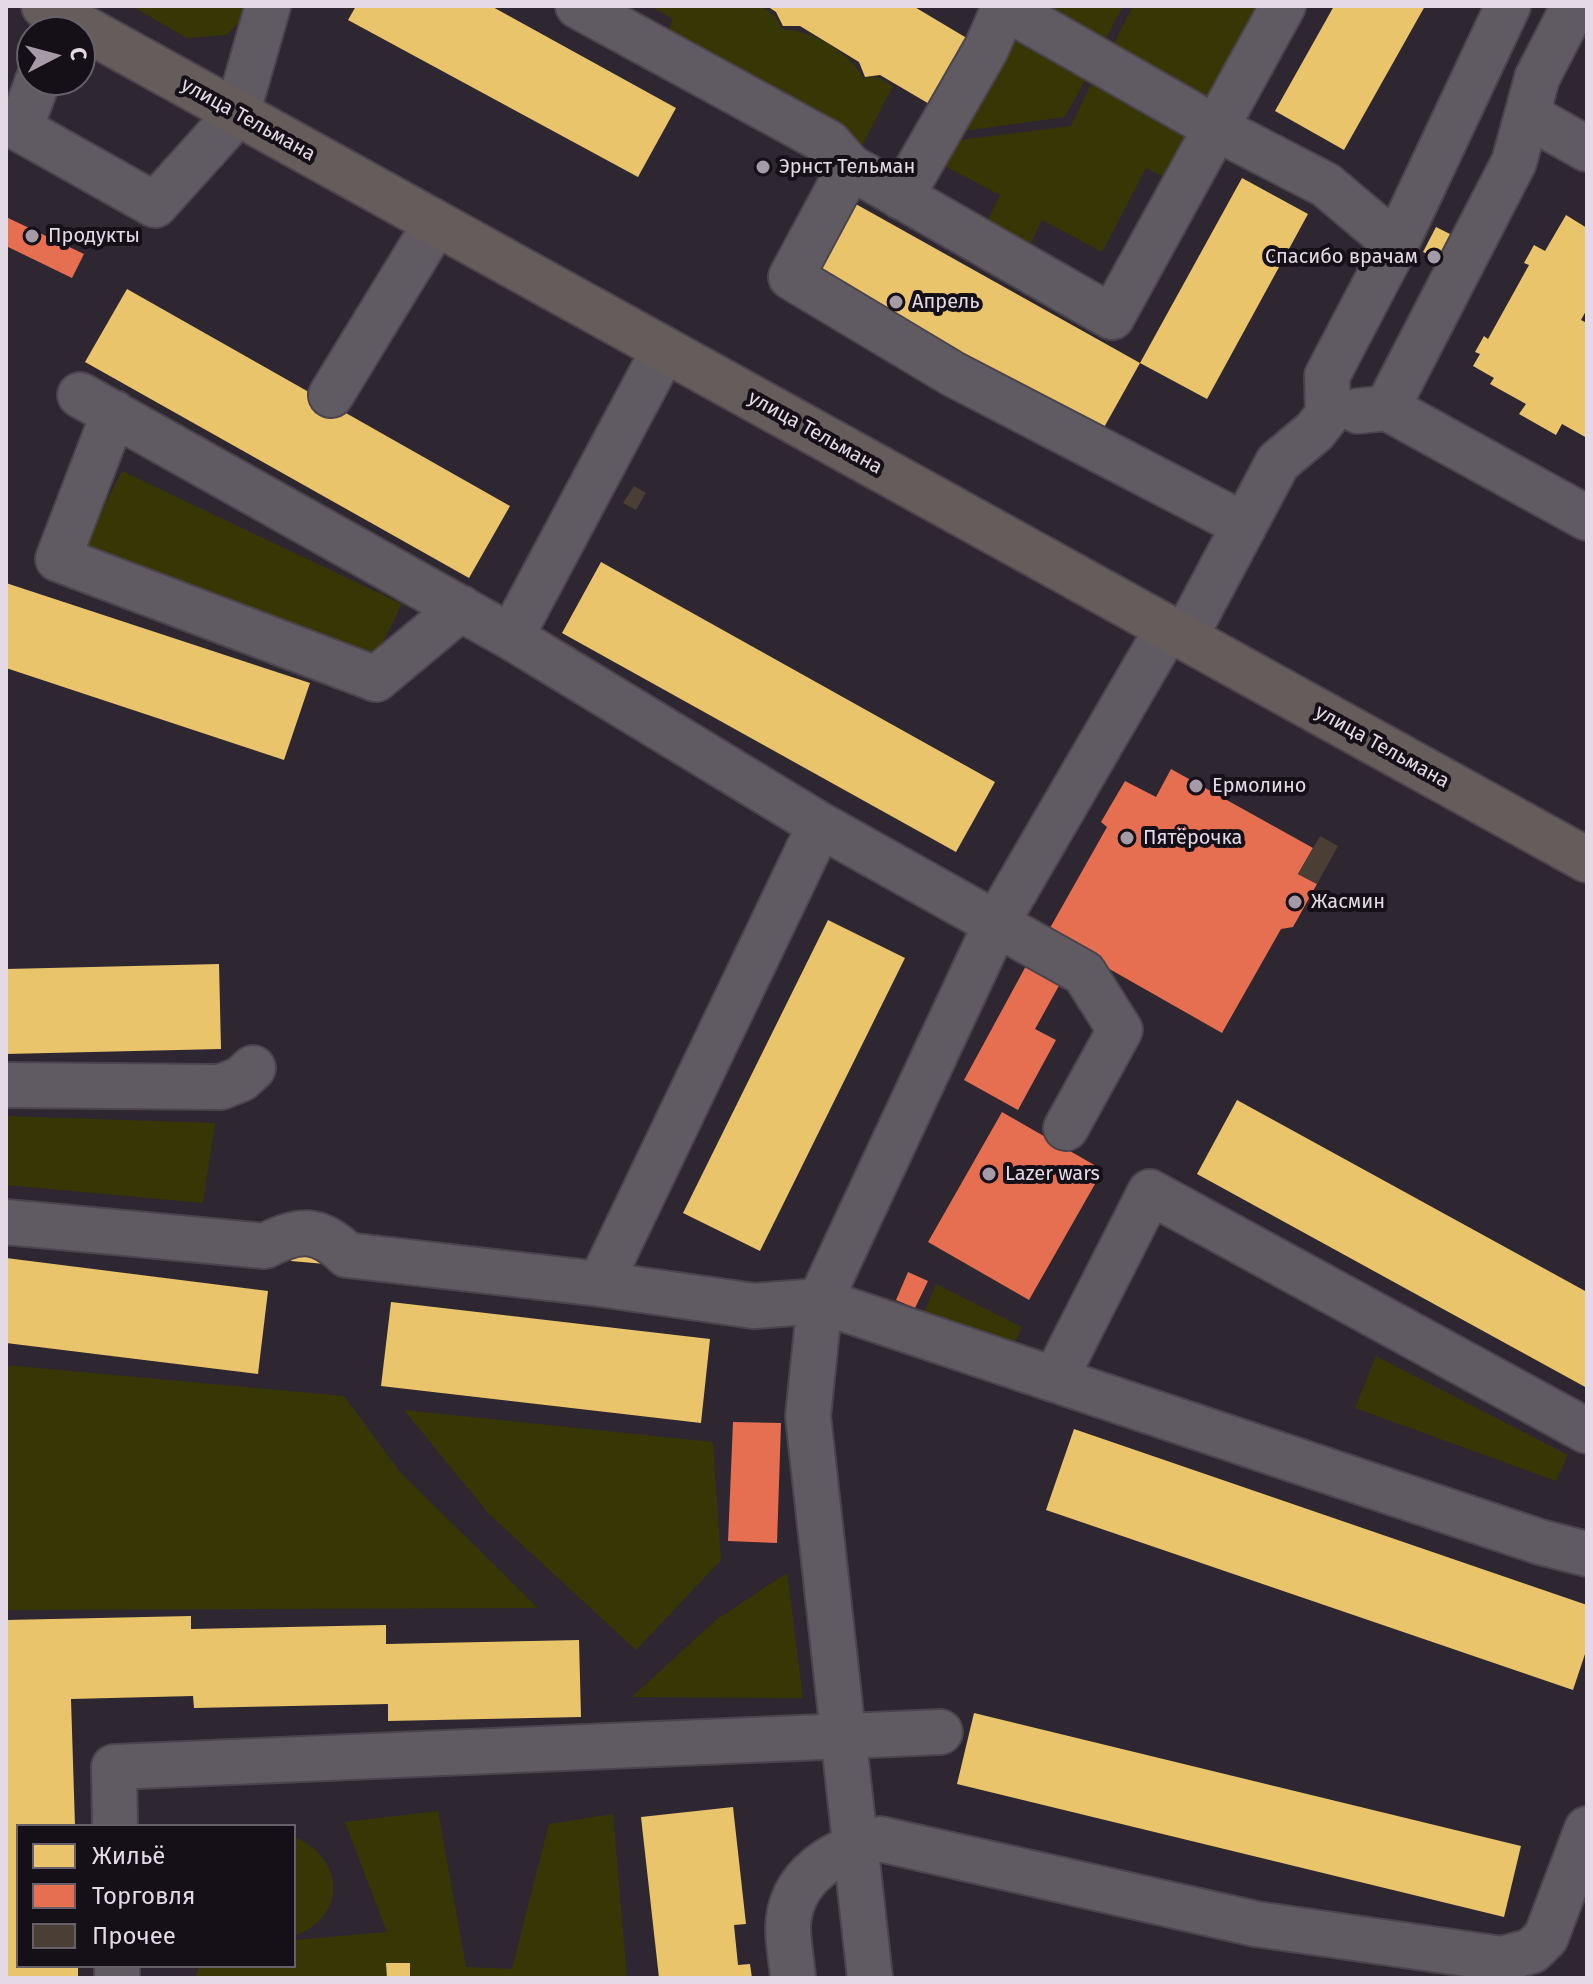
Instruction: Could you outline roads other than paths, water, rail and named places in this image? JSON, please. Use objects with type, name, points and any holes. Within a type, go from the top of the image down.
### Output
[{"type":"main road","name":"улица Тельмана","points":[[96,40],[436,223],[1587,860]]},
{"type":"lane","points":[[32,96],[20,129],[155,205],[237,114],[268,6]]},
{"type":"lane","points":[[578,6],[829,143],[850,167],[1112,317],[1283,6]]},
{"type":"lane","points":[[901,197],[1008,6],[1018,15],[1214,127],[1326,185],[1396,244]]},
{"type":"lane","points":[[870,1978],[808,1416],[820,1301],[997,922],[1244,525],[1278,462],[1315,431],[1328,414],[1327,376],[1396,244],[1508,6]]},
{"type":"lane","points":[[1387,408],[1514,162],[1537,78],[1574,6]]},
{"type":"lane","points":[[1527,115],[1587,149]]},
{"type":"lane","points":[[850,167],[791,277],[953,374],[1244,525]]},
{"type":"lane","points":[[331,395],[436,223]]},
{"type":"lane","points":[[511,637],[664,350]]},
{"type":"lane","points":[[461,608],[376,679],[58,559],[97,404],[461,608],[820,825],[1084,973],[1120,1030],[1066,1128]]},
{"type":"lane","points":[[1328,414],[1387,408],[1587,518]]},
{"type":"lane","points":[[600,1284],[820,825]]},
{"type":"lane","points":[[6,1085],[221,1087],[241,1079],[253,1068]]},
{"type":"lane","points":[[1055,1379],[1150,1192],[1587,1431]]},
{"type":"lane","points":[[6,1222],[265,1246],[289,1232],[310,1232],[334,1241],[347,1255],[600,1284],[754,1306],[820,1301],[1562,1550],[1587,1554]]},
{"type":"lane","points":[[115,1824],[114,1767],[940,1732]]},
{"type":"lane","points":[[793,1978],[788,1926],[796,1893],[814,1869],[854,1846],[880,1839],[1256,1924],[1502,1959],[1532,1951],[1546,1937],[1587,1829]]},
{"type":"place","name":"Эрнст Тельман","points":[[763,167]]},
{"type":"place","name":"Продукты","points":[[32,236]]},
{"type":"place","name":"Спасибо врачам","points":[[1434,257]]},
{"type":"place","name":"Апрель","points":[[896,302]]},
{"type":"place","name":"Ермолино","points":[[1196,786]]},
{"type":"place","name":"Пятёрочка","points":[[1127,838]]},
{"type":"place","name":"Жасмин","points":[[1295,902]]},
{"type":"place","name":"Lazer wars","points":[[989,1174]]}]
